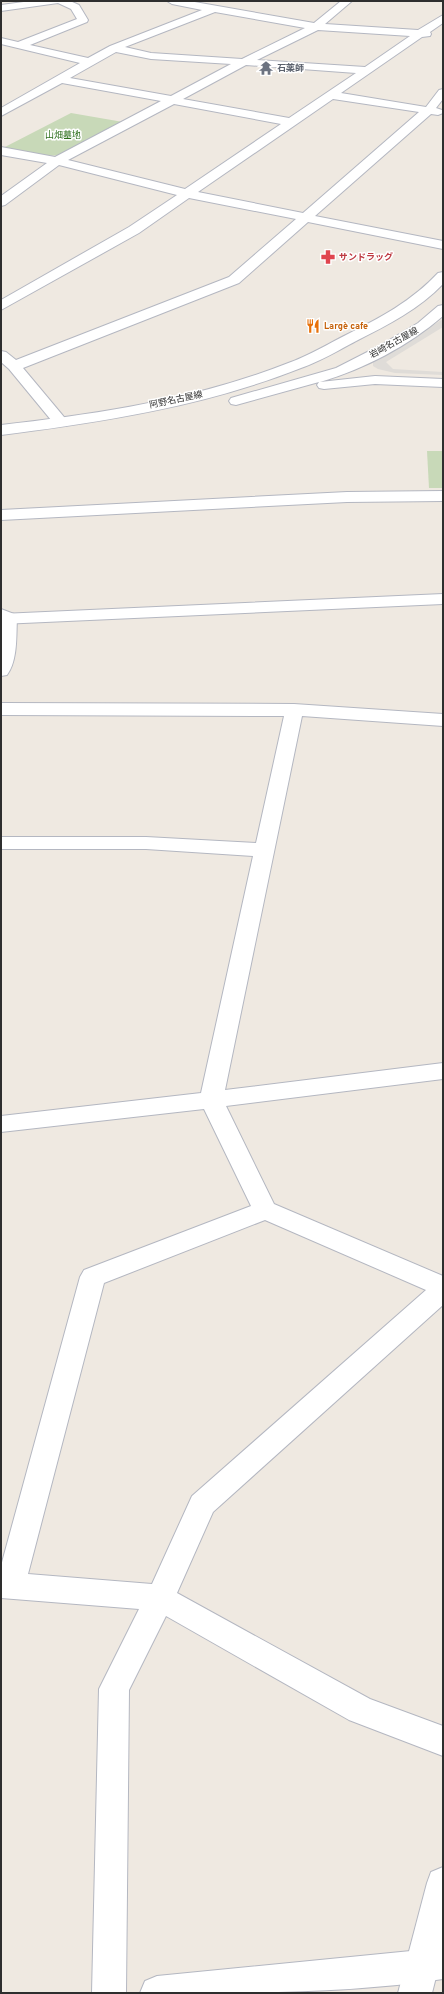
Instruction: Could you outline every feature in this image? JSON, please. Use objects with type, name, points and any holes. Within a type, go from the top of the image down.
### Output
[{"type":"street","points":[[1,8],[54,1]]},
{"type":"street","points":[[19,45],[83,20],[74,7],[62,1]]},
{"type":"street","points":[[172,1],[316,27],[436,35]]},
{"type":"street","points":[[1,113],[114,48],[212,9],[237,1]]},
{"type":"street","points":[[1,202],[57,161],[242,63],[316,27],[347,1]]},
{"type":"street","points":[[1,306],[134,230],[189,194],[290,122],[332,95],[443,18]]},
{"type":"street","points":[[3,42],[90,62]]},
{"type":"street","points":[[114,48],[151,56],[368,70]]},
{"type":"street","points":[[60,79],[290,122]]},
{"type":"street","points":[[14,366],[234,280],[428,111],[443,92]]},
{"type":"street","points":[[332,95],[428,111],[443,112]]},
{"type":"street","points":[[1,151],[57,161],[189,194],[443,245]]},
{"type":"street","points":[[319,355],[393,318],[435,285],[443,276]]},
{"type":"street","name":"岩崎名古屋線","points":[[341,371],[386,348],[423,326],[443,309]]},
{"type":"street","points":[[1,355],[14,366],[61,423]]},
{"type":"street","name":"阿野名古屋線","points":[[1,430],[61,423],[194,397],[256,380],[319,355],[341,371],[375,380]]},
{"type":"street","name":"阿野名古屋線","points":[[1,443],[71,433],[188,413],[279,390],[341,371]]},
{"type":"street","name":"阿野名古屋線","points":[[279,390],[375,380],[443,383]]},
{"type":"street","points":[[1,515],[347,497],[443,496]]},
{"type":"street","points":[[1,671],[6,650],[3,617],[443,598]]},
{"type":"street","points":[[1,709],[294,710],[443,720]]},
{"type":"street","points":[[109,1993],[114,1689],[160,1598],[202,1504],[443,1288],[265,1210],[211,1100],[294,710]]},
{"type":"street","points":[[1,843],[146,843],[265,850]]},
{"type":"street","points":[[1,1124],[20,1124],[443,1071]]},
{"type":"street","points":[[265,1210],[93,1277],[6,1585],[160,1598],[360,1710],[443,1741]]},
{"type":"street","points":[[157,1993],[426,1974],[443,1884]]},
{"type":"green space","name":"山畑墓地","points":[[71,113],[123,122],[59,155],[49,156],[3,148]]},
{"type":"green space","points":[[427,451],[443,451],[443,488],[429,488]]},
{"type":"shaded area","points":[[443,319],[443,327],[386,362],[393,369],[443,372],[443,375],[395,373],[378,369],[373,366],[373,361]]},
{"type":"place","name":"石薬師","points":[[266,68]]},
{"type":"place","name":"サンドラッグ","points":[[328,257]]},
{"type":"place","name":"Largè cafe","points":[[313,326]]}]
